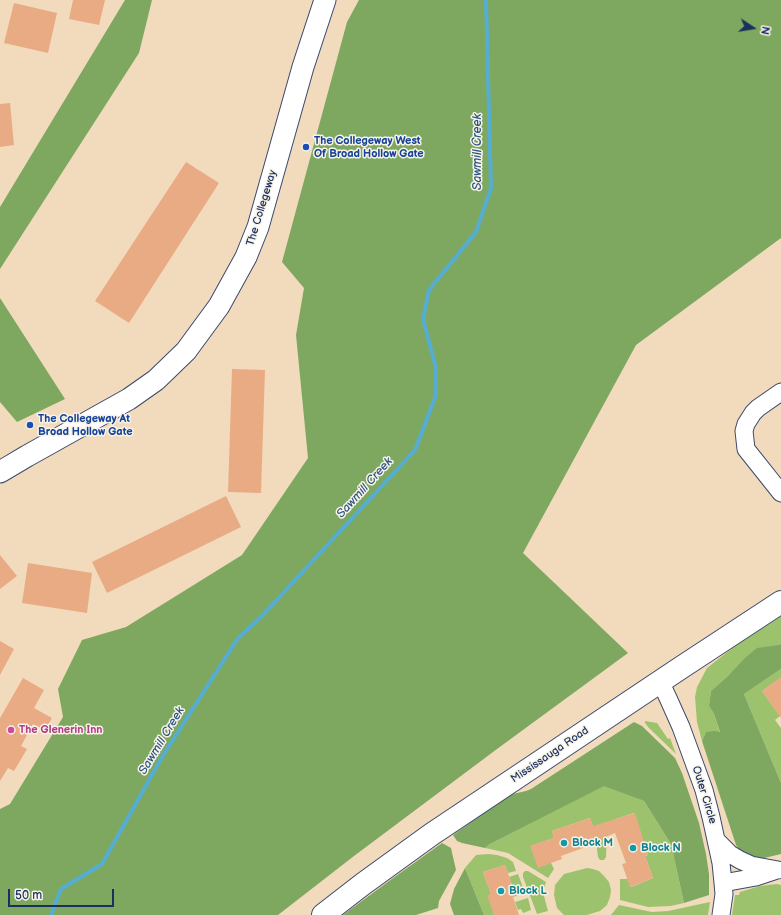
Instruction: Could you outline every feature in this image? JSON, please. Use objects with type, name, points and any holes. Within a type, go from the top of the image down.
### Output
[{"type":"main road","name":"Mississauga Road","points":[[323,915],[362,884],[432,834],[781,602]]},
{"type":"street","name":"The Collegeway","points":[[2,467],[129,399],[156,380],[186,351],[219,306],[246,257],[258,226],[303,67],[325,0]]},
{"type":"street","points":[[781,392],[753,413],[746,424],[744,431],[746,449],[781,493]]},
{"type":"street","name":"Outer Circle","points":[[660,681],[681,727],[704,790],[712,817],[724,884],[721,915]]},
{"type":"street","points":[[716,840],[730,854],[750,865],[780,870]]},
{"type":"street","points":[[724,884],[780,870]]},
{"type":"green space","points":[[125,0],[152,0],[139,53],[0,269],[0,207]]},
{"type":"green space","points":[[359,0],[781,0],[781,238],[636,345],[523,553],[628,653],[354,856],[278,915],[0,915],[0,809],[10,804],[63,717],[58,689],[82,640],[126,627],[242,555],[308,458],[296,335],[304,288],[282,262],[347,22]]},
{"type":"green space","points":[[0,298],[65,399],[17,422],[0,402]]},
{"type":"green space","points":[[781,615],[781,644],[729,675],[711,691],[709,706],[714,714],[720,733],[706,732],[702,741],[697,722],[695,697],[697,687],[707,668],[740,642]]},
{"type":"green space","points":[[781,644],[781,669],[744,694],[781,783],[781,854],[756,860],[745,857],[736,845],[702,741],[706,732],[720,732],[714,714],[709,706],[711,691],[757,648]]},
{"type":"green space","points":[[781,669],[781,682],[779,679],[762,691],[780,716],[775,720],[781,728],[781,783],[744,694]]},
{"type":"green space","points":[[645,721],[657,723],[668,739],[670,738],[676,754],[649,728]]},
{"type":"green space","points":[[634,722],[642,726],[675,758],[682,773],[699,823],[706,854],[709,874],[709,895],[684,903],[671,844],[644,801],[604,786],[490,844],[485,848],[457,841],[453,835],[506,797],[531,789]]},
{"type":"green space","points":[[604,785],[644,801],[671,844],[684,903],[671,906],[648,907],[620,900],[620,879],[628,879],[631,887],[653,878],[645,856],[648,855],[634,813],[613,820],[607,831],[606,857],[604,860],[600,860],[598,857],[596,841],[598,840],[590,818],[552,831],[554,838],[531,846],[551,863],[554,869],[548,878],[508,853],[485,848]]},
{"type":"green space","points":[[442,843],[451,848],[456,870],[439,901],[438,908],[416,915],[343,915],[389,881]]},
{"type":"green space","points":[[488,854],[507,858],[513,862],[516,871],[508,873],[505,865],[483,872],[491,894],[494,915],[484,915],[465,868],[476,855]]},
{"type":"green space","points":[[465,868],[484,915],[454,915],[450,904],[454,889]]},
{"type":"green space","points":[[587,868],[599,871],[609,882],[611,890],[607,905],[600,911],[587,915],[564,915],[557,908],[554,895],[555,885],[564,874]]},
{"type":"green space","points":[[528,871],[546,882],[544,896],[548,911],[537,914],[523,877],[523,873]]},
{"type":"green space","points":[[518,874],[525,893],[513,897],[511,888],[513,887],[509,877]]},
{"type":"green space","points":[[781,885],[781,915],[732,915],[735,895],[739,895],[740,892],[760,886]]},
{"type":"green space","points":[[528,898],[531,910],[523,913],[521,909],[518,910],[515,902]]},
{"type":"green space","points":[[710,902],[708,915],[611,915],[619,905],[652,912],[668,911]]},
{"type":"building","points":[[73,0],[105,0],[99,25],[69,19]]},
{"type":"building","points":[[14,3],[57,13],[48,53],[4,43]]},
{"type":"building","points":[[10,103],[14,145],[0,147],[0,104]]},
{"type":"building","points":[[186,162],[219,183],[129,323],[95,301]]},
{"type":"building","points":[[232,369],[265,370],[261,493],[228,492]]},
{"type":"building","points":[[226,496],[241,527],[107,593],[92,562]]},
{"type":"building","points":[[0,555],[17,576],[0,589]]},
{"type":"building","points":[[28,563],[92,573],[87,613],[22,603]]},
{"type":"building","points":[[0,641],[14,649],[0,675]]},
{"type":"building","points":[[781,677],[781,718],[762,691]]},
{"type":"building","name":"The Glenerin Inn","points":[[23,678],[44,690],[34,708],[52,718],[45,730],[33,724],[21,746],[27,749],[14,771],[8,768],[0,781],[0,718]]},
{"type":"building","points":[[635,813],[648,855],[645,856],[653,878],[630,887],[622,864],[626,863],[615,833],[582,846],[583,848],[561,856],[562,859],[538,868],[530,846],[554,838],[552,831],[590,818],[593,826]]},
{"type":"building","name":"Block L","points":[[505,865],[513,887],[510,888],[519,915],[494,915],[487,895],[491,894],[483,872]]},
{"type":"waterway","name":"Sawmill Creek","points":[[51,915],[61,889],[102,864],[162,757],[238,638],[261,617],[415,450],[436,395],[436,368],[423,319],[429,290],[476,232],[491,188],[486,0]]},
{"type":"place","name":"The Collegeway West Of Broad Hollow Gate","points":[[306,147]]},
{"type":"place","name":"The Collegeway At Broad Hollow Gate","points":[[30,425]]},
{"type":"place","name":"The Glenerin Inn","points":[[11,730]]},
{"type":"place","name":"Block M","points":[[564,843]]},
{"type":"place","name":"Block N","points":[[633,848]]},
{"type":"place","name":"Block L","points":[[501,891]]}]
